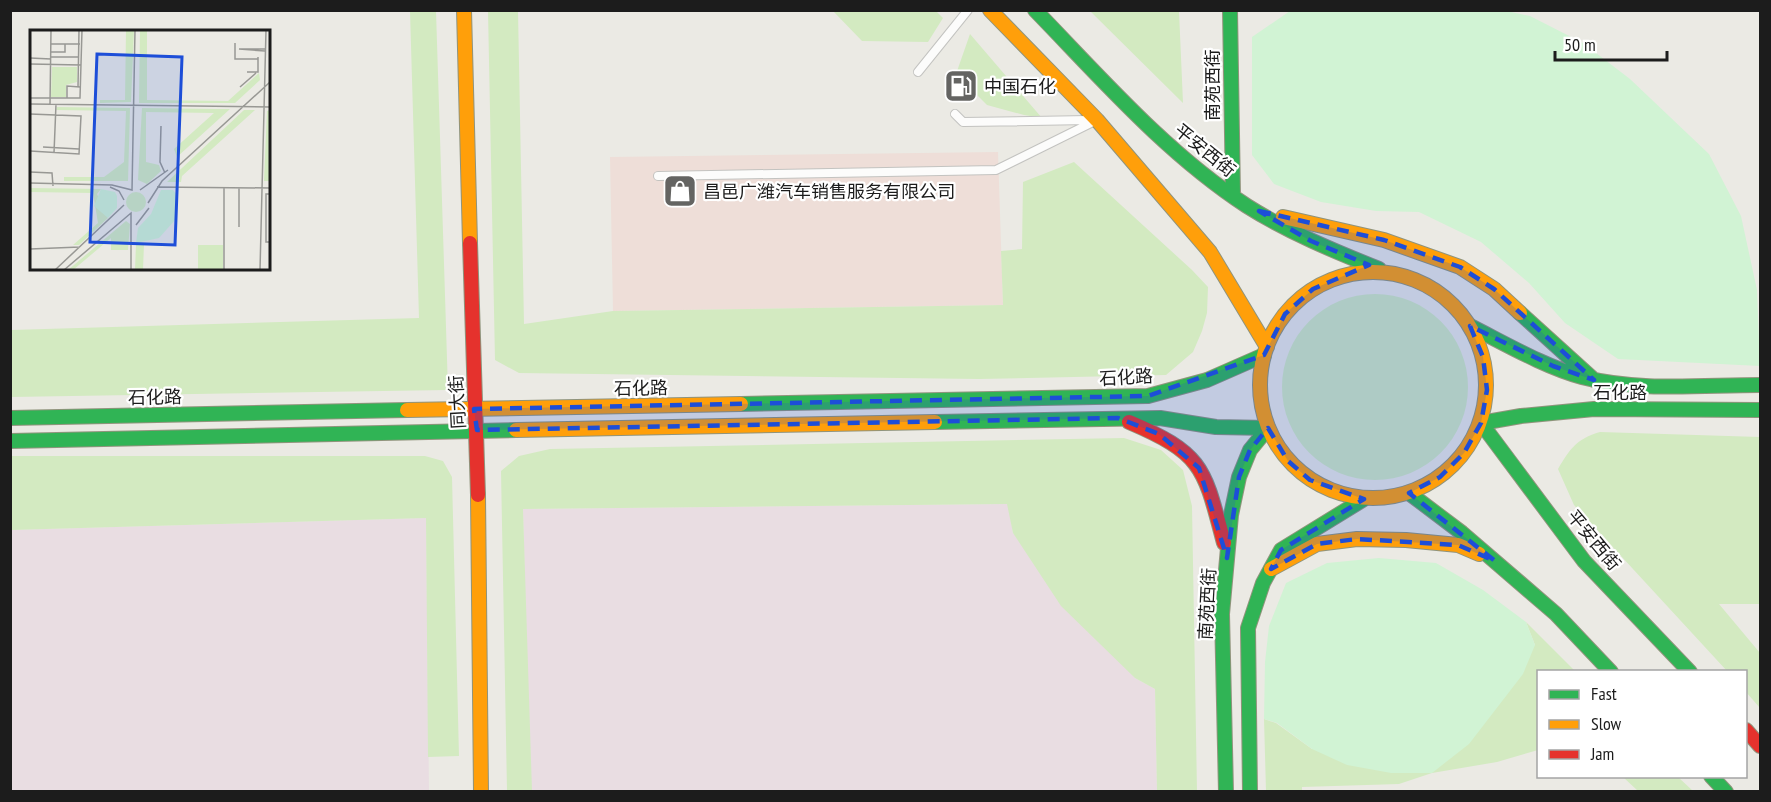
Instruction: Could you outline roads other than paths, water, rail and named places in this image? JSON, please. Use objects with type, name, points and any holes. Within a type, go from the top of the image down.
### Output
[{"type":"main road","name":"同大街","points":[[464,10],[474,409],[477,430],[481,792]]},
{"type":"main road","points":[[990,10],[1097,120],[1210,252],[1265,351]]},
{"type":"main road","name":"平安西街","points":[[1035,10],[1167,144],[1233,196],[1311,241],[1385,272]]},
{"type":"main road","name":"南苑西街","points":[[1230,10],[1233,196]]},
{"type":"main road","points":[[1259,211],[1384,240],[1460,267],[1494,289],[1594,380]]},
{"type":"main road","points":[[1385,272],[1419,281],[1448,299],[1470,326],[1483,357],[1487,390],[1481,423],[1464,453],[1440,477],[1409,493],[1387,498],[1364,499],[1336,493],[1310,480],[1288,460],[1277,446],[1268,428],[1261,400],[1265,351],[1285,314],[1313,289],[1348,274],[1385,272]]},
{"type":"main road","points":[[1470,326],[1553,366],[1594,380],[1646,384],[1761,385]]},
{"type":"main road","name":"石化路","points":[[10,418],[1148,396],[1172,392],[1249,362],[1265,351]]},
{"type":"main road","name":"石化路","points":[[1481,423],[1521,416],[1594,409],[1761,410]]},
{"type":"main road","points":[[10,441],[1118,418],[1160,418],[1216,427],[1268,428]]},
{"type":"main road","points":[[1118,418],[1159,434],[1184,451],[1199,468],[1211,496],[1227,558]]},
{"type":"main road","name":"平安西街","points":[[1481,423],[1584,561],[1688,670]]},
{"type":"main road","name":"南苑西街","points":[[1226,792],[1222,614],[1231,515],[1239,477],[1250,450],[1268,428]]},
{"type":"main road","points":[[1409,493],[1495,561],[1556,614],[1609,670]]},
{"type":"main road","points":[[1251,792],[1248,628],[1263,583],[1281,550],[1364,499]]},
{"type":"main road","points":[[1271,569],[1317,544],[1357,539],[1406,540],[1458,546],[1495,561]]},
{"type":"main road","points":[[1747,731],[1761,746]]},
{"type":"main road","points":[[1712,778],[1726,792]]},
{"type":"lane","points":[[918,72],[968,10]]},
{"type":"lane","points":[[955,114],[963,122],[1097,120]]},
{"type":"lane","points":[[658,176],[996,170],[1097,120]]},
{"type":"place","name":"中国石化","points":[[961,86]]},
{"type":"place","name":"昌邑广潍汽车销售服务有限公司","points":[[680,191]]}]
